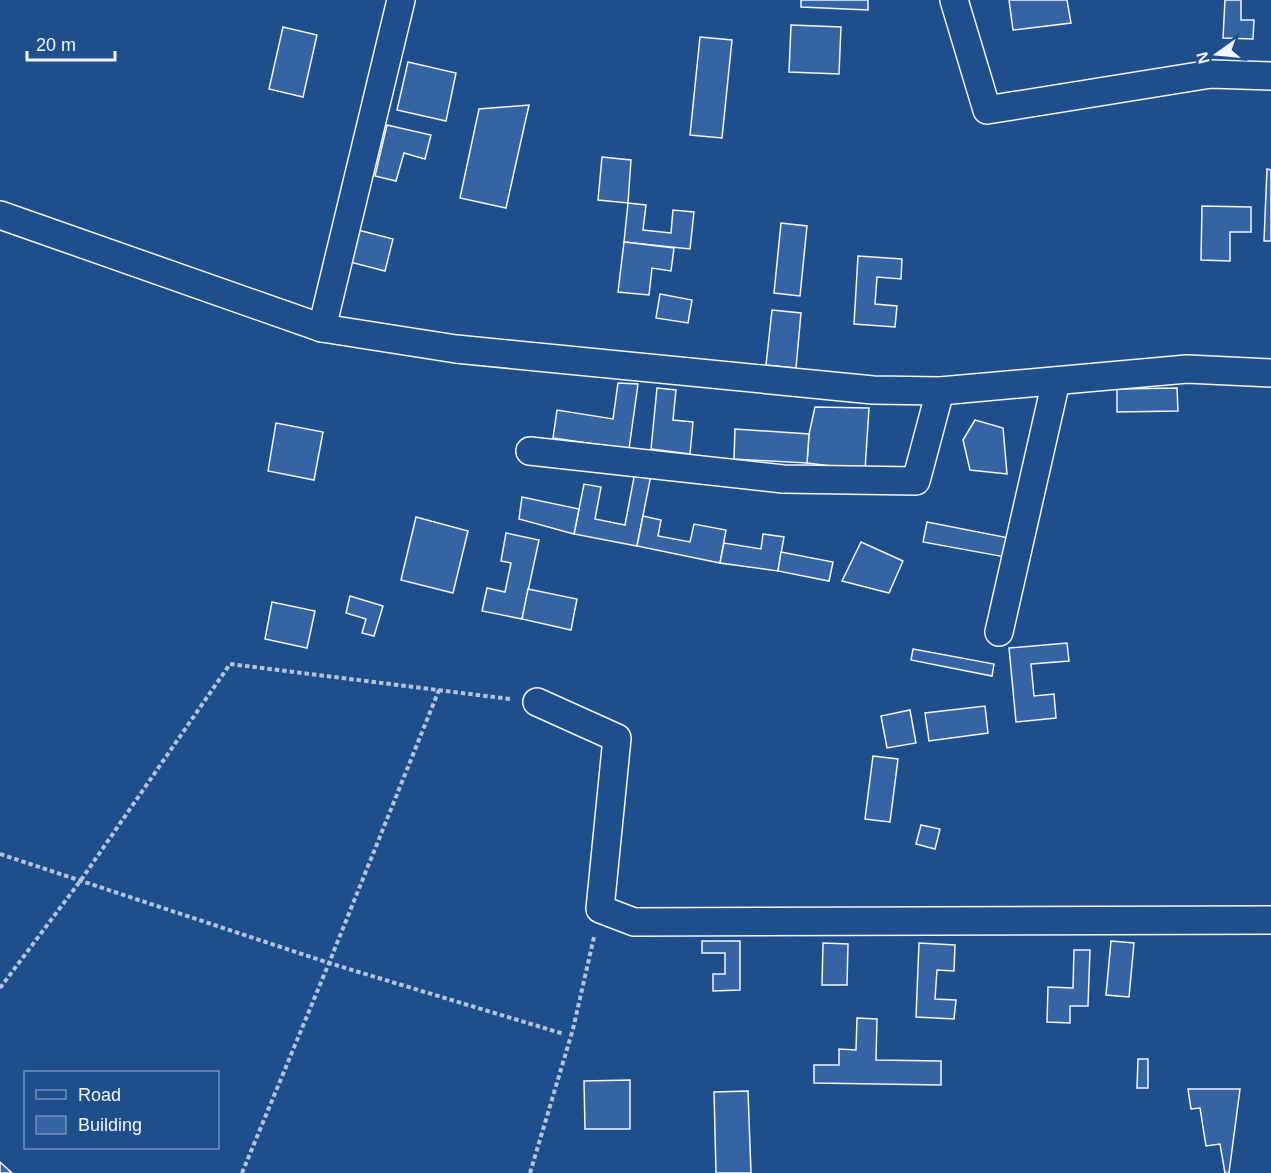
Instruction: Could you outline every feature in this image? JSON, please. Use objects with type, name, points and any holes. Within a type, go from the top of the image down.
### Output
[{"type":"street","points":[[322,328],[401,0]]},
{"type":"street","points":[[954,0],[987,110],[1211,74],[1271,76]]},
{"type":"street","points":[[0,215],[322,328],[456,349],[873,390],[940,390],[1187,369],[1271,373]]},
{"type":"street","points":[[999,632],[1056,381]]},
{"type":"street","points":[[530,451],[783,479],[916,482],[940,390]]},
{"type":"street","points":[[537,702],[617,738],[600,909],[634,922],[1271,920]]},
{"type":"path","points":[[0,988],[81,880],[230,664],[537,702]]},
{"type":"path","points":[[242,1173],[439,690]]},
{"type":"path","points":[[0,854],[329,963],[564,1034]]},
{"type":"path","points":[[530,1173],[573,1029],[600,909]]},
{"type":"building","points":[[801,0],[868,0],[868,10],[801,7]]},
{"type":"building","points":[[1009,0],[1067,0],[1071,23],[1013,30]]},
{"type":"building","points":[[1225,0],[1241,0],[1241,20],[1254,20],[1253,39],[1223,38]]},
{"type":"building","points":[[791,25],[841,27],[839,74],[789,72]]},
{"type":"building","points":[[283,27],[317,35],[303,97],[269,89]]},
{"type":"building","points":[[700,37],[732,40],[722,138],[690,135]]},
{"type":"building","points":[[408,62],[456,73],[446,121],[397,110]]},
{"type":"building","points":[[529,105],[506,208],[460,198],[479,109]]},
{"type":"building","points":[[387,125],[431,135],[425,159],[404,153],[396,181],[375,176]]},
{"type":"building","points":[[602,157],[631,160],[628,203],[598,200]]},
{"type":"building","points":[[1267,169],[1271,170],[1271,241],[1264,241]]},
{"type":"building","points":[[628,203],[646,205],[643,230],[671,233],[673,210],[694,212],[690,249],[624,242]]},
{"type":"building","points":[[1202,206],[1251,207],[1251,232],[1230,232],[1230,261],[1201,260]]},
{"type":"building","points":[[781,223],[807,226],[800,296],[774,293]]},
{"type":"building","points":[[358,230],[393,239],[385,271],[350,262]]},
{"type":"building","points":[[624,242],[674,248],[671,271],[652,268],[649,295],[618,292]]},
{"type":"building","points":[[858,256],[902,259],[901,279],[877,277],[875,304],[897,306],[895,327],[854,324]]},
{"type":"building","points":[[660,294],[692,300],[688,323],[656,318]]},
{"type":"building","points":[[772,310],[801,313],[796,368],[766,365]]},
{"type":"building","points":[[618,383],[638,384],[629,449],[553,438],[557,410],[613,419]]},
{"type":"building","points":[[657,388],[676,390],[673,420],[693,422],[690,454],[651,449]]},
{"type":"building","points":[[1177,388],[1178,411],[1117,412],[1117,389]]},
{"type":"building","points":[[815,407],[869,408],[865,470],[807,463],[809,434]]},
{"type":"building","points":[[975,420],[1003,428],[1007,474],[970,470],[963,440]]},
{"type":"building","points":[[276,423],[323,432],[314,480],[268,471]]},
{"type":"building","points":[[735,429],[809,434],[807,463],[734,459]]},
{"type":"building","points":[[635,472],[651,475],[637,546],[574,534],[584,484],[601,487],[595,519],[625,525]]},
{"type":"building","points":[[522,497],[579,509],[574,534],[519,519]]},
{"type":"building","points":[[643,516],[661,520],[658,536],[690,542],[694,524],[726,530],[720,563],[637,546]]},
{"type":"building","points":[[416,517],[468,531],[453,593],[401,580]]},
{"type":"building","points":[[927,522],[1009,538],[1005,557],[923,542]]},
{"type":"building","points":[[506,533],[539,540],[522,619],[482,611],[487,588],[505,592],[511,563],[501,561]]},
{"type":"building","points":[[763,534],[784,537],[778,571],[720,563],[724,543],[761,549]]},
{"type":"building","points":[[861,542],[903,561],[889,593],[842,581]]},
{"type":"building","points":[[781,552],[833,562],[829,581],[778,571]]},
{"type":"building","points":[[528,589],[577,599],[571,630],[522,619]]},
{"type":"building","points":[[350,596],[383,606],[374,636],[362,633],[366,619],[346,613]]},
{"type":"building","points":[[272,602],[315,611],[307,648],[265,639]]},
{"type":"building","points":[[1067,643],[1069,661],[1031,664],[1034,696],[1054,694],[1056,718],[1016,722],[1009,648]]},
{"type":"building","points":[[913,649],[994,664],[992,676],[911,660]]},
{"type":"building","points":[[985,706],[988,733],[929,741],[925,713]]},
{"type":"building","points":[[910,710],[916,743],[887,748],[881,716]]},
{"type":"building","points":[[873,756],[898,759],[890,822],[865,819]]},
{"type":"building","points":[[921,825],[940,829],[935,849],[916,844]]},
{"type":"building","points":[[702,941],[740,941],[740,990],[713,991],[713,974],[725,974],[725,953],[702,953]]},
{"type":"building","points":[[1111,941],[1134,943],[1129,997],[1106,995]]},
{"type":"building","points":[[823,943],[848,944],[847,985],[822,985]]},
{"type":"building","points":[[919,943],[955,945],[954,971],[937,970],[935,999],[956,1000],[954,1019],[916,1017]]},
{"type":"building","points":[[1074,950],[1090,950],[1088,1006],[1070,1006],[1070,1023],[1047,1022],[1048,987],[1073,988]]},
{"type":"building","points":[[857,1018],[877,1019],[876,1060],[941,1061],[941,1085],[814,1083],[814,1065],[839,1065],[839,1049],[856,1050]]},
{"type":"building","points":[[1138,1059],[1148,1059],[1148,1088],[1137,1088]]},
{"type":"building","points":[[630,1080],[630,1129],[585,1129],[584,1081]]},
{"type":"building","points":[[1188,1089],[1240,1089],[1229,1173],[1225,1173],[1220,1144],[1206,1146],[1200,1108],[1191,1109]]},
{"type":"building","points":[[748,1091],[751,1173],[716,1173],[714,1092]]},
{"type":"building","points":[[0,1162],[12,1173],[0,1173]]}]
